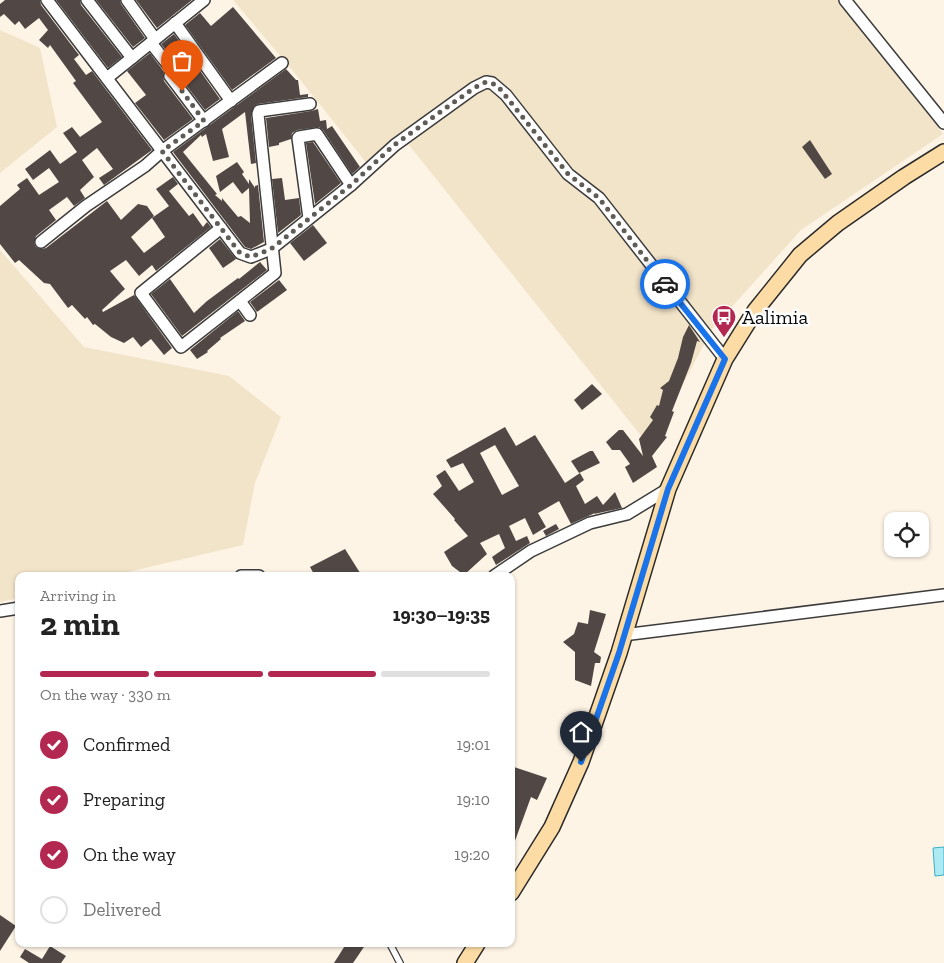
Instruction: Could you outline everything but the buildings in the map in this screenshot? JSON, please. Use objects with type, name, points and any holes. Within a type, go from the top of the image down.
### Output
[{"type":"street","points":[[47,0],[221,228],[243,255],[251,257],[271,249],[351,185],[394,145],[474,88],[486,82],[492,83],[506,95],[568,174],[599,198],[725,359]]},
{"type":"street","points":[[87,0],[132,58]]},
{"type":"street","points":[[127,0],[173,71],[170,76],[204,121]]},
{"type":"street","points":[[107,78],[204,0]]},
{"type":"street","points":[[845,0],[944,123]]},
{"type":"street","points":[[176,23],[231,101]]},
{"type":"street","points":[[41,242],[86,206],[145,166],[162,151],[282,63]]},
{"type":"street","points":[[221,228],[141,293],[181,347],[240,301],[250,288],[275,273],[258,112],[310,104]]},
{"type":"street","points":[[310,218],[299,137],[317,134],[351,185]]},
{"type":"street","points":[[515,883],[552,827],[581,762],[608,687],[668,489],[725,359],[755,311],[800,255],[838,223],[944,152]]},
{"type":"street","points":[[240,301],[250,315]]},
{"type":"street","points":[[500,572],[531,551],[590,523],[627,514],[668,489]]},
{"type":"street","points":[[623,635],[944,595]]},
{"type":"street","points":[[0,611],[15,609]]},
{"type":"street","points":[[464,963],[475,947]]},
{"type":"lane","points":[[392,947],[400,963]]},
{"type":"shaded area","points":[[233,0],[846,0],[943,134],[801,230],[712,329],[650,447],[401,135],[368,165],[298,77]]},
{"type":"shaded area","points":[[0,30],[40,48],[57,127],[0,173]]},
{"type":"shaded area","points":[[0,250],[84,347],[229,376],[281,417],[255,483],[243,545],[128,572],[15,572],[15,599],[0,602]]},
{"type":"water","points":[[944,847],[944,875],[935,876],[933,848]]},
{"type":"way so far","points":[[182,91],[204,121],[162,151],[243,255],[251,257],[271,249],[351,185],[394,145],[474,88],[486,82],[497,85],[568,174],[599,198],[665,284]]},
{"type":"place","name":"Aalimia","points":[[724,338]]},
{"type":"route","points":[[581,762],[619,653],[668,489],[725,359],[665,284]]}]
